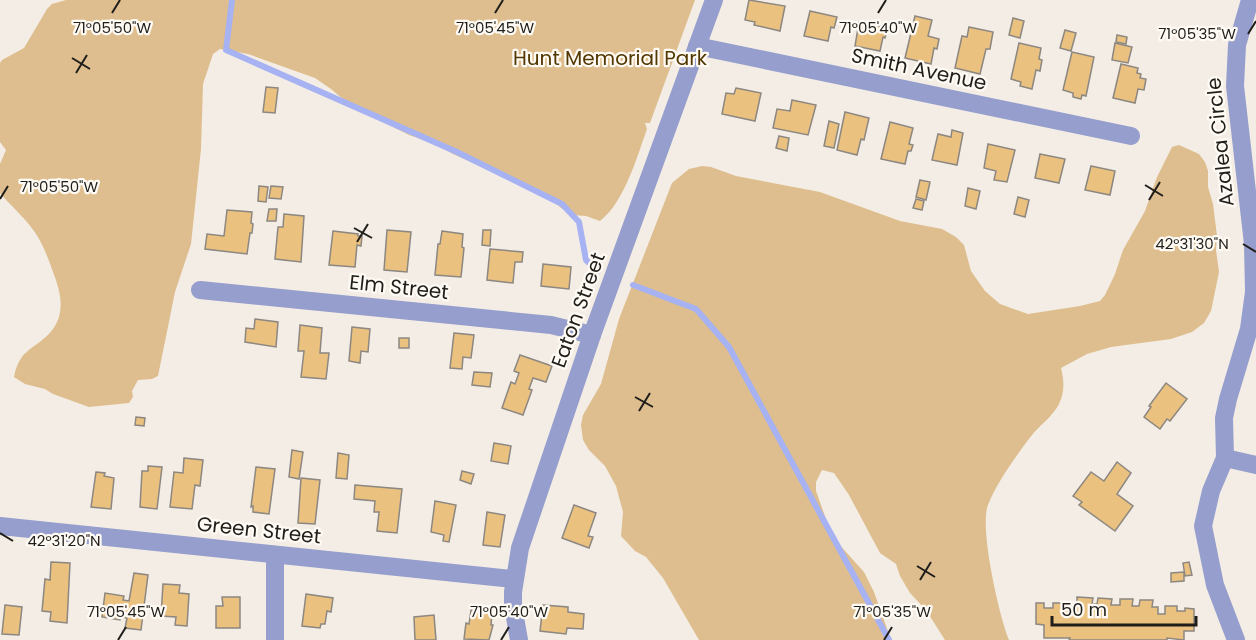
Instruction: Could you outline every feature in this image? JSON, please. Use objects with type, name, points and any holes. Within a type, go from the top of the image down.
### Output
[{"type":"street","name":"Eaton Street","points":[[519,640],[513,606],[513,579],[520,548],[592,335],[714,0]]},
{"type":"street","name":"Azalea Circle","points":[[1225,458],[1224,418],[1247,340],[1254,292],[1253,244],[1235,86],[1237,45],[1250,0]]},
{"type":"street","name":"Smith Avenue","points":[[697,46],[1131,136]]},
{"type":"street","name":"Elm Street","points":[[200,290],[552,325],[592,335]]},
{"type":"street","points":[[1236,640],[1215,585],[1203,526],[1211,491],[1225,458],[1256,465]]},
{"type":"street","name":"Green Street","points":[[0,526],[513,579]]},
{"type":"street","points":[[275,555],[275,640]]},
{"type":"green space","name":"Hunt Memorial Park","points":[[66,0],[695,0],[650,123],[645,123],[647,129],[629,179],[616,203],[600,221],[586,216],[573,215],[552,199],[438,145],[409,135],[351,106],[315,78],[248,54],[220,49],[213,54],[203,84],[201,149],[191,244],[175,292],[158,376],[138,380],[129,403],[89,407],[45,389],[25,384],[14,377],[20,359],[47,336],[57,322],[61,308],[60,293],[38,238],[0,193],[0,164],[6,150],[0,142],[0,63],[24,48],[52,4]]},
{"type":"green space","points":[[1179,145],[1199,154],[1208,171],[1208,187],[1213,204],[1217,236],[1219,272],[1211,311],[1204,323],[1192,332],[1171,339],[1111,347],[1087,354],[1061,368],[1063,386],[1059,404],[1014,460],[988,505],[986,532],[988,551],[1000,612],[1009,640],[945,640],[926,610],[910,593],[896,564],[880,553],[849,495],[834,473],[822,470],[816,482],[816,491],[830,530],[837,542],[864,572],[874,592],[891,640],[699,640],[663,578],[646,557],[635,551],[621,536],[623,512],[616,486],[605,466],[589,450],[583,440],[581,425],[583,415],[601,384],[619,319],[672,183],[689,169],[702,166],[711,167],[736,176],[820,192],[900,221],[942,229],[964,245],[971,271],[985,291],[1000,304],[1028,314],[1100,301],[1115,274],[1123,250],[1145,211],[1157,177],[1172,147]]},
{"type":"building","points":[[749,0],[785,6],[780,31],[754,25],[755,22],[745,20]]},
{"type":"building","points":[[810,11],[837,17],[834,28],[831,27],[828,41],[804,36]]},
{"type":"building","points":[[915,16],[932,20],[928,36],[939,39],[937,49],[934,48],[931,64],[905,58]]},
{"type":"building","points":[[1013,18],[1024,21],[1020,38],[1009,35]]},
{"type":"building","points":[[859,22],[888,28],[880,51],[855,46]]},
{"type":"building","points":[[969,27],[993,32],[990,49],[986,49],[980,74],[955,68],[962,36],[967,37]]},
{"type":"building","points":[[1065,30],[1076,33],[1071,51],[1060,48]]},
{"type":"building","points":[[1117,35],[1127,37],[1126,44],[1116,42]]},
{"type":"building","points":[[1019,43],[1041,48],[1040,71],[1036,70],[1032,89],[1020,86],[1021,82],[1011,79]]},
{"type":"building","points":[[1115,43],[1132,47],[1128,63],[1112,60]]},
{"type":"building","points":[[1072,52],[1094,57],[1086,96],[1082,95],[1081,99],[1063,90]]},
{"type":"building","points":[[1121,64],[1138,68],[1137,73],[1141,74],[1140,78],[1146,79],[1144,90],[1138,89],[1135,103],[1113,98]]},
{"type":"building","points":[[266,87],[278,88],[275,113],[263,112]]},
{"type":"building","points":[[736,88],[761,93],[755,121],[722,114],[726,93],[734,94]]},
{"type":"building","points":[[792,100],[816,105],[808,135],[773,128],[777,109],[790,111]]},
{"type":"building","points":[[845,112],[869,118],[864,140],[861,139],[857,155],[837,150]]},
{"type":"building","points":[[829,121],[839,124],[834,148],[824,146]]},
{"type":"building","points":[[890,122],[913,128],[909,144],[913,145],[911,151],[908,151],[905,164],[881,159]]},
{"type":"building","points":[[952,130],[963,133],[957,165],[932,160],[938,134],[951,137]]},
{"type":"building","points":[[779,136],[789,138],[787,151],[776,148]]},
{"type":"building","points":[[988,144],[1015,150],[1007,182],[994,180],[996,171],[984,168]]},
{"type":"building","points":[[1040,154],[1065,159],[1059,183],[1035,178]]},
{"type":"building","points":[[1091,166],[1115,171],[1110,195],[1085,190]]},
{"type":"building","points":[[920,180],[930,182],[926,200],[916,197]]},
{"type":"building","points":[[259,186],[268,187],[266,202],[258,201]]},
{"type":"building","points":[[271,186],[283,187],[281,199],[269,198]]},
{"type":"building","points":[[968,188],[980,191],[976,209],[965,206]]},
{"type":"building","points":[[1018,197],[1029,200],[1025,217],[1014,214]]},
{"type":"building","points":[[916,199],[924,201],[922,210],[913,208]]},
{"type":"building","points":[[269,209],[277,209],[276,221],[267,221]]},
{"type":"building","points":[[227,210],[252,212],[252,233],[250,233],[247,254],[205,249],[207,234],[224,236]]},
{"type":"building","points":[[284,214],[304,216],[301,262],[275,259],[278,227],[283,227]]},
{"type":"building","points":[[387,230],[411,232],[407,272],[384,270]]},
{"type":"building","points":[[483,230],[491,230],[490,246],[482,245]]},
{"type":"building","points":[[333,231],[362,236],[361,246],[357,245],[355,267],[329,265]]},
{"type":"building","points":[[442,231],[463,234],[461,277],[435,275],[438,244],[440,244]]},
{"type":"building","points":[[490,249],[523,252],[522,262],[515,262],[513,283],[487,280]]},
{"type":"building","points":[[543,264],[571,267],[569,289],[541,286]]},
{"type":"building","points":[[255,319],[278,322],[276,347],[245,342],[246,328],[254,329]]},
{"type":"building","points":[[300,325],[322,328],[320,353],[329,353],[326,379],[301,377],[304,351],[298,351]]},
{"type":"building","points":[[352,327],[370,329],[368,352],[361,351],[360,363],[349,361]]},
{"type":"building","points":[[454,333],[474,335],[471,358],[463,357],[462,369],[450,368]]},
{"type":"building","points":[[399,338],[409,338],[409,348],[399,348]]},
{"type":"building","points":[[520,355],[552,366],[546,382],[533,378],[529,389],[532,390],[523,415],[502,408],[511,382],[515,384],[519,373],[514,371]]},
{"type":"building","points":[[474,372],[492,373],[490,387],[472,385]]},
{"type":"building","points":[[1166,383],[1187,399],[1170,421],[1167,419],[1160,429],[1144,417]]},
{"type":"building","points":[[136,417],[145,418],[144,426],[135,425]]},
{"type":"building","points":[[494,443],[511,446],[508,464],[491,461]]},
{"type":"building","points":[[292,450],[303,452],[299,479],[289,477]]},
{"type":"building","points":[[338,453],[349,455],[347,479],[336,478]]},
{"type":"building","points":[[184,458],[203,460],[200,486],[195,485],[192,509],[170,507],[174,472],[183,473]]},
{"type":"building","points":[[1117,462],[1131,473],[1117,494],[1133,506],[1115,531],[1079,505],[1082,502],[1073,496],[1091,472],[1104,481]]},
{"type":"building","points":[[148,466],[162,467],[157,509],[140,507],[142,471],[148,471]]},
{"type":"building","points":[[256,467],[275,469],[269,514],[253,512],[253,506],[251,507]]},
{"type":"building","points":[[462,471],[474,474],[471,484],[460,480]]},
{"type":"building","points":[[96,472],[105,473],[104,476],[114,478],[111,509],[91,507]]},
{"type":"building","points":[[301,478],[320,480],[315,524],[298,523]]},
{"type":"building","points":[[355,485],[402,489],[397,533],[377,531],[379,512],[374,512],[375,501],[354,499]]},
{"type":"building","points":[[435,501],[456,505],[449,542],[443,541],[444,535],[431,532]]},
{"type":"building","points":[[574,505],[596,513],[588,536],[593,537],[589,548],[562,538]]},
{"type":"building","points":[[487,512],[505,515],[500,547],[483,545]]},
{"type":"building","points":[[51,562],[70,563],[67,623],[50,621],[51,612],[42,611],[45,579],[50,580]]},
{"type":"building","points":[[1189,562],[1192,575],[1185,576],[1183,563]]},
{"type":"building","points":[[1184,572],[1184,581],[1171,582],[1171,573]]},
{"type":"building","points":[[134,573],[148,575],[141,630],[125,628],[127,618],[121,617],[120,620],[102,617],[105,593],[124,596],[123,600],[129,601]]},
{"type":"building","points":[[163,584],[180,585],[179,593],[189,594],[187,626],[175,625],[176,617],[161,616]]},
{"type":"building","points":[[306,594],[333,598],[331,612],[327,611],[325,624],[321,624],[320,628],[302,626]]},
{"type":"building","points":[[222,597],[240,597],[240,628],[216,628],[216,606],[223,606]]},
{"type":"building","points":[[1077,597],[1093,598],[1092,604],[1097,604],[1098,598],[1112,599],[1111,605],[1120,605],[1120,599],[1133,599],[1132,606],[1139,606],[1140,600],[1153,600],[1152,607],[1158,607],[1158,614],[1165,614],[1165,606],[1177,606],[1177,611],[1185,611],[1185,608],[1194,609],[1194,631],[1184,631],[1184,640],[1044,638],[1044,625],[1036,624],[1036,603],[1044,603],[1044,608],[1053,608],[1053,603],[1065,603],[1065,608],[1072,608],[1072,604],[1077,604]]},
{"type":"building","points":[[5,605],[22,607],[19,635],[2,634]]},
{"type":"building","points":[[543,605],[568,607],[568,612],[584,614],[583,629],[567,628],[566,634],[540,631]]},
{"type":"building","points":[[471,610],[492,613],[491,625],[493,625],[489,640],[464,639],[466,623],[469,624]]},
{"type":"building","points":[[434,615],[436,640],[415,640],[414,617]]},
{"type":"waterway","points":[[232,0],[226,50],[457,152],[562,204],[579,222],[586,260],[598,271]]},
{"type":"waterway","points":[[633,285],[696,309],[729,347],[889,640]]}]
